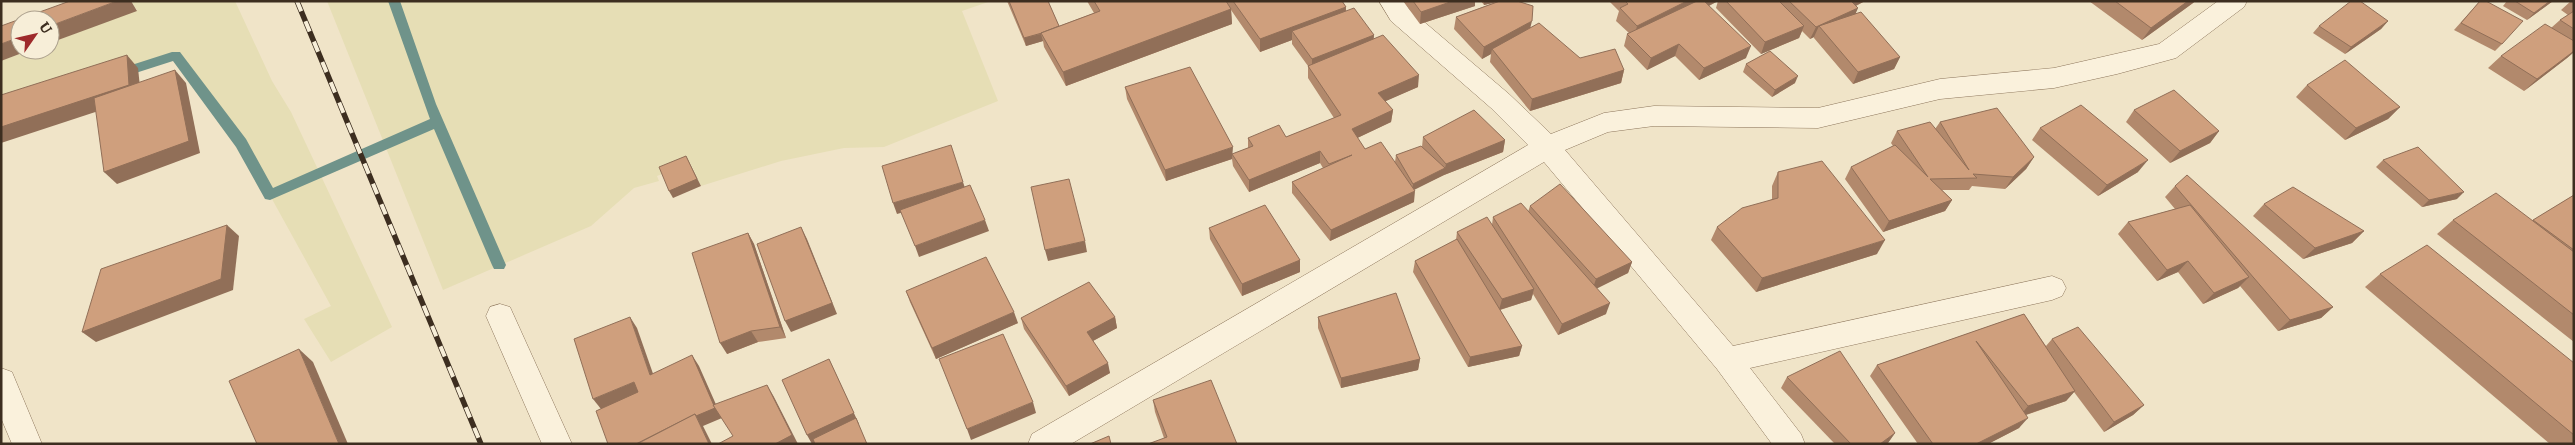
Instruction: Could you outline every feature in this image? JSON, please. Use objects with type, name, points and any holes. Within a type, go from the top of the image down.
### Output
[{"type":"street","points":[[1391,1],[1400,15],[1500,101],[1546,147],[1726,360],[1790,444]]},
{"type":"street","points":[[1043,444],[1546,147],[1604,123],[1654,116],[1818,118],[1940,89],[2054,78],[2116,66],[2167,51],[2235,1]]},
{"type":"street","points":[[1726,360],[2052,288]]},
{"type":"street","points":[[500,316],[558,444]]},
{"type":"street","points":[[1,381],[27,444]]},
{"type":"shaded area","points":[[131,1],[235,1],[272,81],[291,112],[392,327],[331,362],[304,319],[331,306],[241,143],[176,55],[1,109],[1,61],[10,58],[10,60],[60,60],[60,39],[137,10]]},
{"type":"shaded area","points":[[327,1],[991,1],[962,11],[998,101],[884,147],[844,148],[781,161],[701,186],[690,163],[657,176],[659,181],[634,188],[591,226],[443,290]]},
{"type":"building","points":[[70,1],[117,1],[60,22],[60,10],[45,10]]},
{"type":"building","points":[[1009,1],[1048,1],[1059,26],[1024,38]]},
{"type":"building","points":[[1094,1],[1226,1],[1231,9],[1063,72],[1041,33],[1100,11]]},
{"type":"building","points":[[1233,1],[1342,1],[1346,7],[1260,39]]},
{"type":"building","points":[[1413,1],[1453,1],[1421,12]]},
{"type":"building","points":[[1500,1],[1517,1],[1533,6],[1532,21],[1484,47],[1456,17]]},
{"type":"building","points":[[1625,1],[1687,1],[1637,26],[1620,8],[1628,4]]},
{"type":"building","points":[[1697,1],[1704,1],[1751,46],[1704,68],[1679,44],[1651,58],[1627,34]]},
{"type":"building","points":[[1726,1],[1779,1],[1804,26],[1765,42]]},
{"type":"building","points":[[1789,1],[1851,1],[1858,8],[1816,27]]},
{"type":"building","points":[[2115,1],[2188,1],[2151,28]]},
{"type":"building","points":[[2351,1],[2360,1],[2388,21],[2351,47],[2319,26]]},
{"type":"building","points":[[2480,1],[2486,1],[2523,21],[2502,44],[2461,23]]},
{"type":"building","points":[[2515,1],[2550,1],[2534,13]]},
{"type":"building","points":[[1354,8],[1374,35],[1312,59],[1292,31]]},
{"type":"building","points":[[2574,11],[2574,29],[2560,20]]},
{"type":"building","points":[[1861,12],[1900,57],[1858,72],[1819,26]]},
{"type":"building","points":[[10,23],[10,41],[1,44],[1,26]]},
{"type":"building","points":[[1539,23],[1580,58],[1615,49],[1624,70],[1532,99],[1492,49]]},
{"type":"building","points":[[2545,24],[2574,41],[2574,51],[2537,79],[2501,56]]},
{"type":"building","points":[[1383,35],[1419,75],[1378,93],[1393,110],[1352,129],[1365,149],[1381,142],[1415,191],[1331,230],[1292,182],[1352,155],[1329,164],[1320,151],[1249,180],[1232,154],[1253,146],[1248,138],[1279,125],[1286,137],[1341,115],[1308,66]]},
{"type":"building","points":[[1770,51],[1798,76],[1775,90],[1746,64]]},
{"type":"building","points":[[127,55],[129,85],[1,127],[1,95]]},
{"type":"building","points":[[2345,60],[2400,107],[2356,128],[2307,85]]},
{"type":"building","points":[[1190,67],[1233,147],[1165,170],[1125,87]]},
{"type":"building","points":[[175,70],[189,141],[104,172],[94,98]]},
{"type":"building","points":[[2174,90],[2219,131],[2180,151],[2134,110]]},
{"type":"building","points":[[2081,105],[2148,160],[2107,185],[2040,128]]},
{"type":"building","points":[[1997,108],[2034,157],[2013,177],[1973,174],[1977,178],[1930,179],[1952,200],[1889,221],[1851,167],[1895,145],[1928,177],[1897,131],[1930,122],[1969,170],[1940,122]]},
{"type":"building","points":[[1474,110],[1505,140],[1446,164],[1423,137]]},
{"type":"building","points":[[951,145],[963,182],[893,203],[882,166]]},
{"type":"building","points":[[1421,146],[1445,168],[1413,184],[1396,155]]},
{"type":"building","points":[[2418,147],[2464,192],[2429,200],[2383,160]]},
{"type":"building","points":[[686,156],[697,179],[669,191],[659,167]]},
{"type":"building","points":[[1822,161],[1885,240],[1762,278],[1717,227],[1742,208],[1778,198],[1778,172]]},
{"type":"building","points":[[2187,175],[2333,307],[2290,320],[2175,186]]},
{"type":"building","points":[[1069,179],[1085,241],[1045,250],[1031,187]]},
{"type":"building","points":[[1560,184],[1632,262],[1596,279],[1530,206]]},
{"type":"building","points":[[970,185],[985,220],[915,246],[900,210]]},
{"type":"building","points":[[2293,187],[2364,231],[2315,248],[2264,204]]},
{"type":"building","points":[[2496,193],[2574,252],[2574,315],[2453,220]]},
{"type":"building","points":[[2574,195],[2574,250],[2533,220]]},
{"type":"building","points":[[1521,203],[1610,303],[1562,324],[1493,217]]},
{"type":"building","points":[[1265,205],[1300,260],[1242,284],[1209,228]]},
{"type":"building","points":[[2190,205],[2249,277],[2214,293],[2188,261],[2167,270],[2128,222]]},
{"type":"building","points":[[1487,217],[1534,289],[1502,299],[1457,232]]},
{"type":"building","points":[[227,225],[221,279],[82,332],[101,269]]},
{"type":"building","points":[[801,227],[832,303],[785,321],[757,244]]},
{"type":"building","points":[[748,233],[780,327],[751,331],[720,343],[692,253]]},
{"type":"building","points":[[1457,239],[1522,346],[1470,357],[1415,261]]},
{"type":"building","points":[[2427,245],[2574,363],[2574,435],[2380,274]]},
{"type":"building","points":[[986,257],[1014,312],[932,348],[906,291]]},
{"type":"building","points":[[1089,282],[1115,317],[1087,332],[1108,363],[1066,386],[1021,318]]},
{"type":"building","points":[[1396,293],[1420,359],[1341,378],[1318,317]]},
{"type":"building","points":[[2024,314],[2075,391],[2028,406],[1976,341],[2028,418],[1976,444],[1933,444],[1877,365]]},
{"type":"building","points":[[630,317],[650,375],[692,355],[715,408],[696,416],[695,414],[636,444],[608,444],[596,411],[638,392],[634,382],[593,399],[574,339]]},
{"type":"building","points":[[2078,327],[2144,405],[2114,422],[2052,339]]},
{"type":"building","points":[[1003,334],[1033,402],[967,429],[939,359]]},
{"type":"building","points":[[299,349],[339,444],[257,444],[229,381]]},
{"type":"building","points":[[1840,351],[1895,433],[1880,444],[1851,444],[1787,377]]},
{"type":"building","points":[[829,359],[854,413],[807,435],[782,380]]},
{"type":"building","points":[[1211,380],[1237,444],[1148,444],[1167,437],[1153,400]]},
{"type":"building","points":[[767,385],[792,435],[775,444],[718,444],[733,436],[713,405]]},
{"type":"building","points":[[695,414],[709,444],[637,444]]},
{"type":"building","points":[[856,418],[867,444],[815,444],[813,439]]},
{"type":"building","points":[[1109,436],[1111,444],[1090,444]]},
{"type":"waterway","points":[[394,1],[438,122]]},
{"type":"waterway","points":[[120,73],[176,55],[241,143],[270,195],[438,122]]},
{"type":"waterway","points":[[438,122],[499,265]]},
{"type":"railway","points":[[297,1],[481,444]]}]
